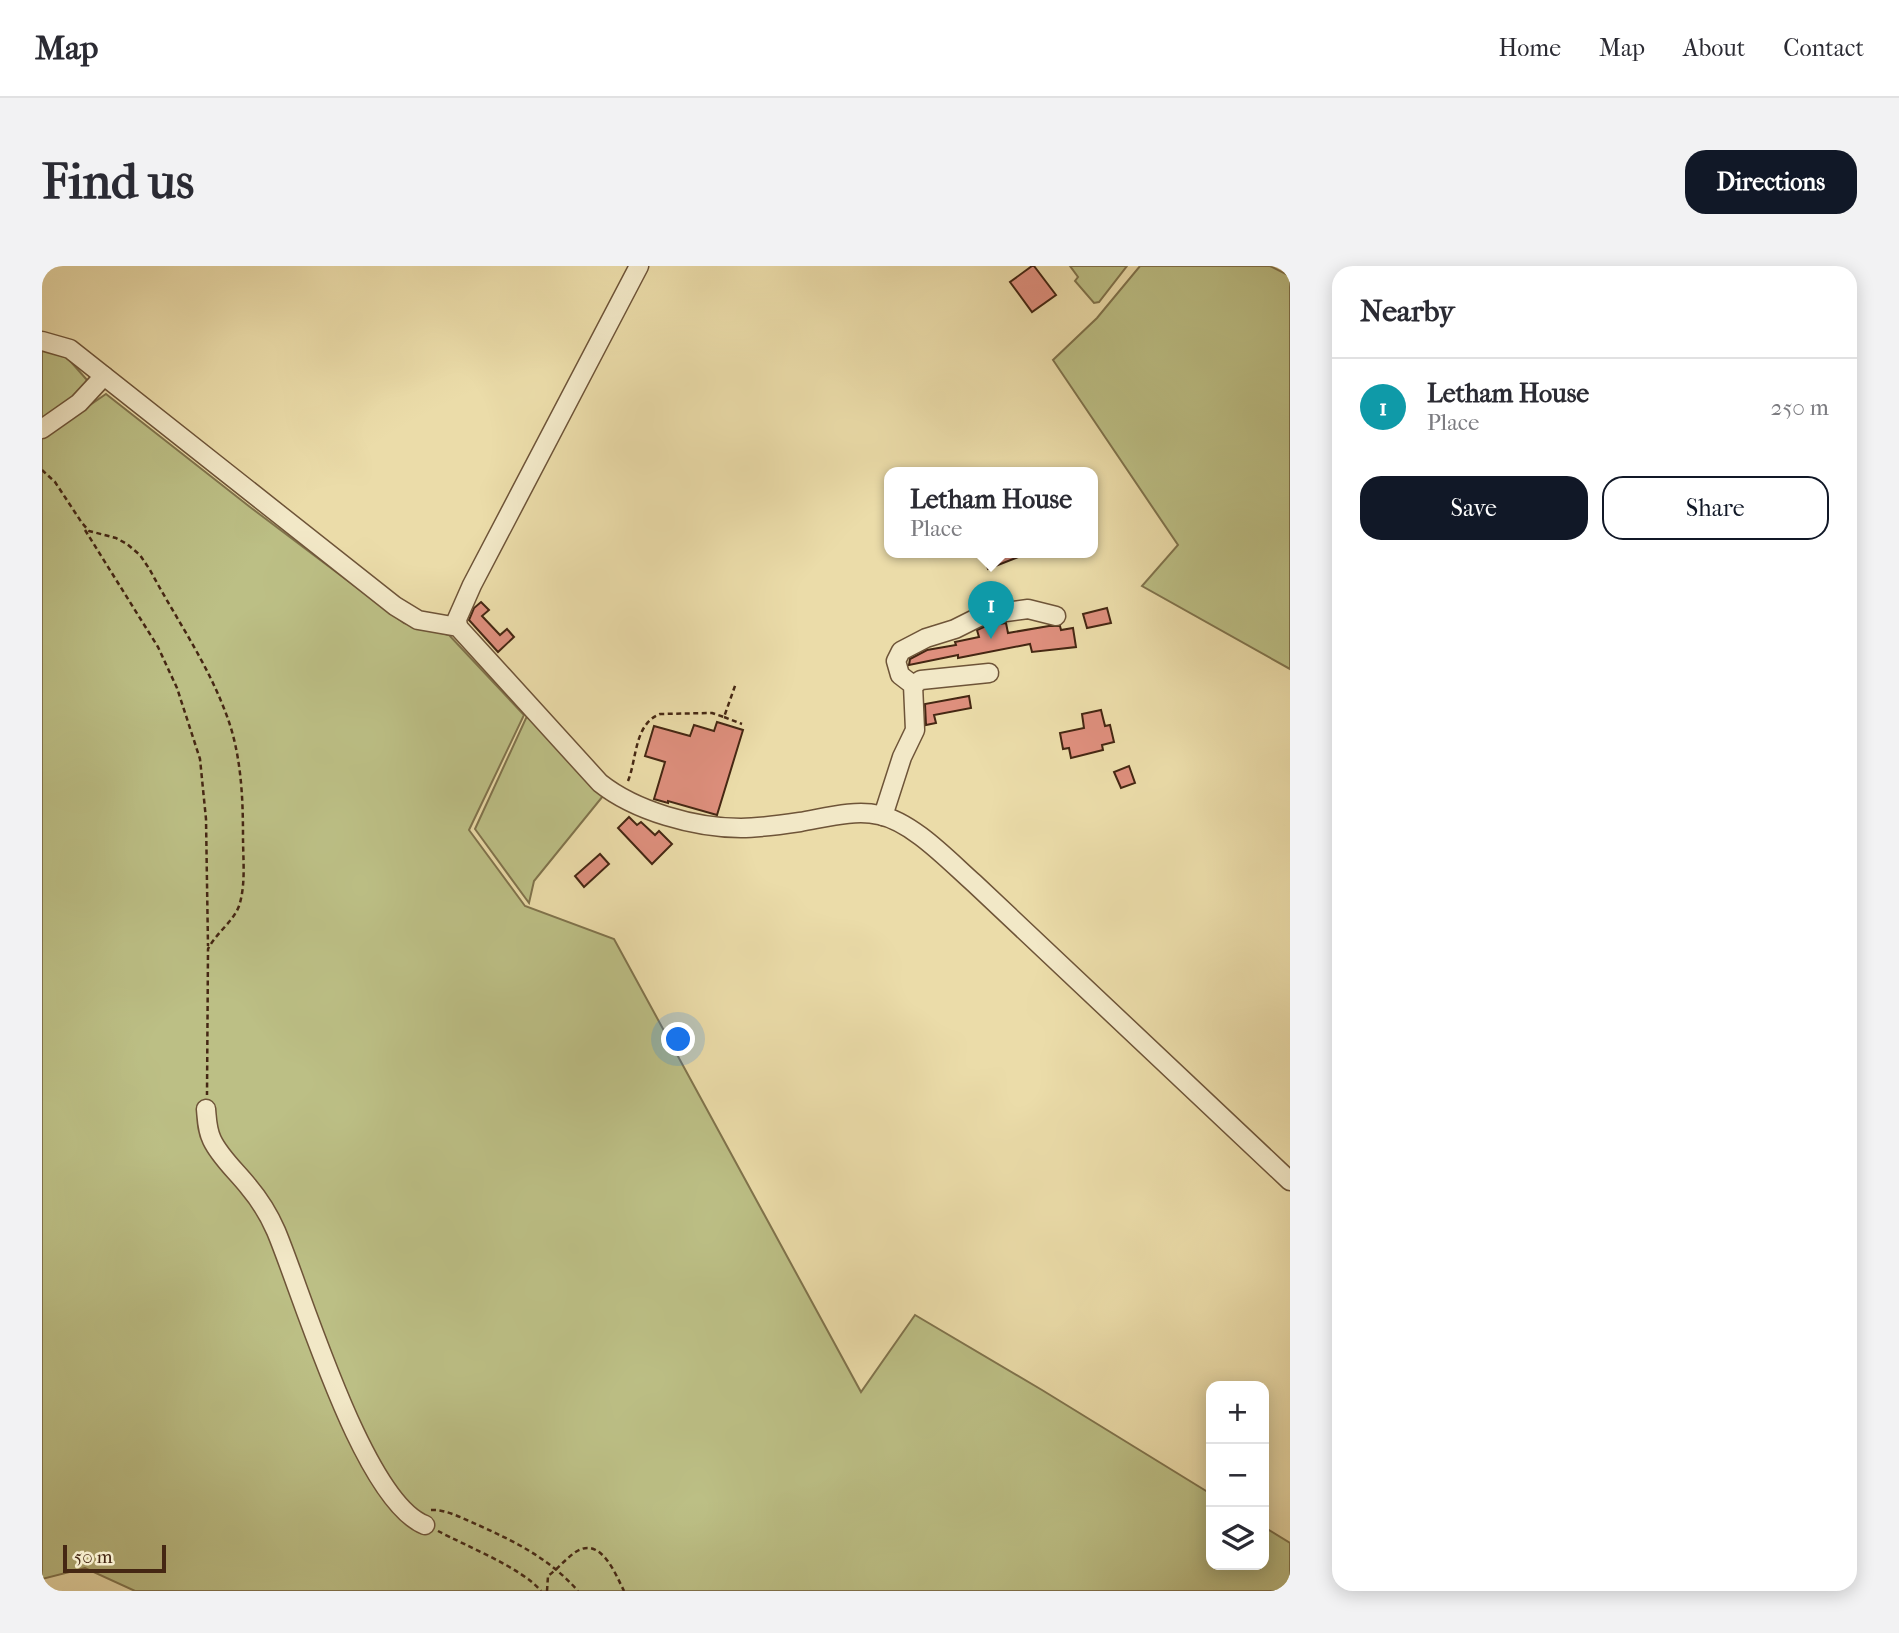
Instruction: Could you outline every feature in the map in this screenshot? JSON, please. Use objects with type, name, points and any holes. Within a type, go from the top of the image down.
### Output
[{"type":"street","points":[[639,266],[472,585],[457,619],[458,626],[600,783],[621,797],[661,814],[739,828],[862,813],[883,816],[896,821],[932,845],[1290,1181]]},
{"type":"street","points":[[42,341],[70,349],[396,606],[418,620],[458,626]]},
{"type":"street","points":[[42,429],[79,403],[104,376]]},
{"type":"street","points":[[883,816],[902,757],[915,730],[913,685],[900,675],[896,662],[901,651],[983,615],[1028,609],[1055,616]]},
{"type":"street","points":[[913,685],[921,680],[989,673]]},
{"type":"street","points":[[206,1109],[207,1128],[212,1140],[250,1188],[275,1228],[354,1431],[384,1486],[420,1523]]},
{"type":"path","points":[[42,470],[55,482],[82,523],[158,647],[177,688],[200,759],[206,819],[206,1109]]},
{"type":"path","points":[[82,523],[89,531],[116,538],[140,555],[192,644],[226,712],[236,748],[242,787],[243,884],[238,909],[208,949]]},
{"type":"path","points":[[724,717],[736,683]]},
{"type":"path","points":[[621,797],[632,771],[641,732],[653,717],[660,714],[712,713],[742,724]]},
{"type":"path","points":[[541,1591],[513,1570],[420,1523],[423,1512],[434,1509],[460,1517],[514,1541],[557,1569],[578,1591]]},
{"type":"path","points":[[547,1591],[548,1576],[576,1551],[586,1548],[598,1550],[608,1560],[624,1591]]},
{"type":"green space","points":[[1070,266],[1127,266],[1099,302],[1094,303],[1075,281],[1078,277]]},
{"type":"green space","points":[[1140,266],[1270,266],[1290,276],[1290,669],[1142,586],[1178,545],[1053,360],[1097,318]]},
{"type":"green space","points":[[42,344],[64,354],[87,380],[82,389],[42,424]]},
{"type":"green space","points":[[106,394],[404,623],[449,635],[524,715],[469,830],[525,906],[614,939],[861,1392],[915,1315],[1206,1491],[1206,1570],[1269,1570],[1269,1530],[1290,1543],[1290,1591],[135,1591],[85,1568],[42,1579],[42,438]]},
{"type":"green space","points":[[527,716],[603,796],[534,881],[529,903],[475,829]]},
{"type":"building","points":[[1032,266],[1056,295],[1032,312],[1010,282]]},
{"type":"building","points":[[984,558],[1016,558],[988,569]]},
{"type":"building","points":[[481,602],[489,610],[482,616],[500,635],[507,629],[514,637],[498,652],[469,620],[474,608]]},
{"type":"building","points":[[1107,608],[1111,623],[1087,628],[1083,614]]},
{"type":"building","points":[[1006,623],[1008,633],[1049,626],[1060,626],[1061,630],[1073,628],[1076,647],[1032,652],[1030,644],[909,665],[910,659],[927,650],[956,645],[955,642],[979,637],[977,630],[986,626]]},
{"type":"building","points":[[969,696],[971,708],[934,715],[936,723],[926,725],[925,704]]},
{"type":"building","points":[[1101,710],[1105,726],[1110,725],[1114,742],[1102,745],[1103,750],[1071,758],[1069,748],[1063,749],[1060,733],[1084,728],[1082,714]]},
{"type":"building","points":[[717,722],[743,730],[717,815],[654,799],[665,762],[645,756],[654,726],[690,736],[694,725],[714,731]]},
{"type":"building","points":[[1129,766],[1135,783],[1121,788],[1114,772]]},
{"type":"building","points":[[629,817],[637,825],[641,822],[655,835],[659,831],[672,844],[652,864],[618,828]]},
{"type":"building","points":[[600,854],[609,864],[584,887],[575,876]]},
{"type":"place","name":"Letham House","points":[[991,639]]}]
